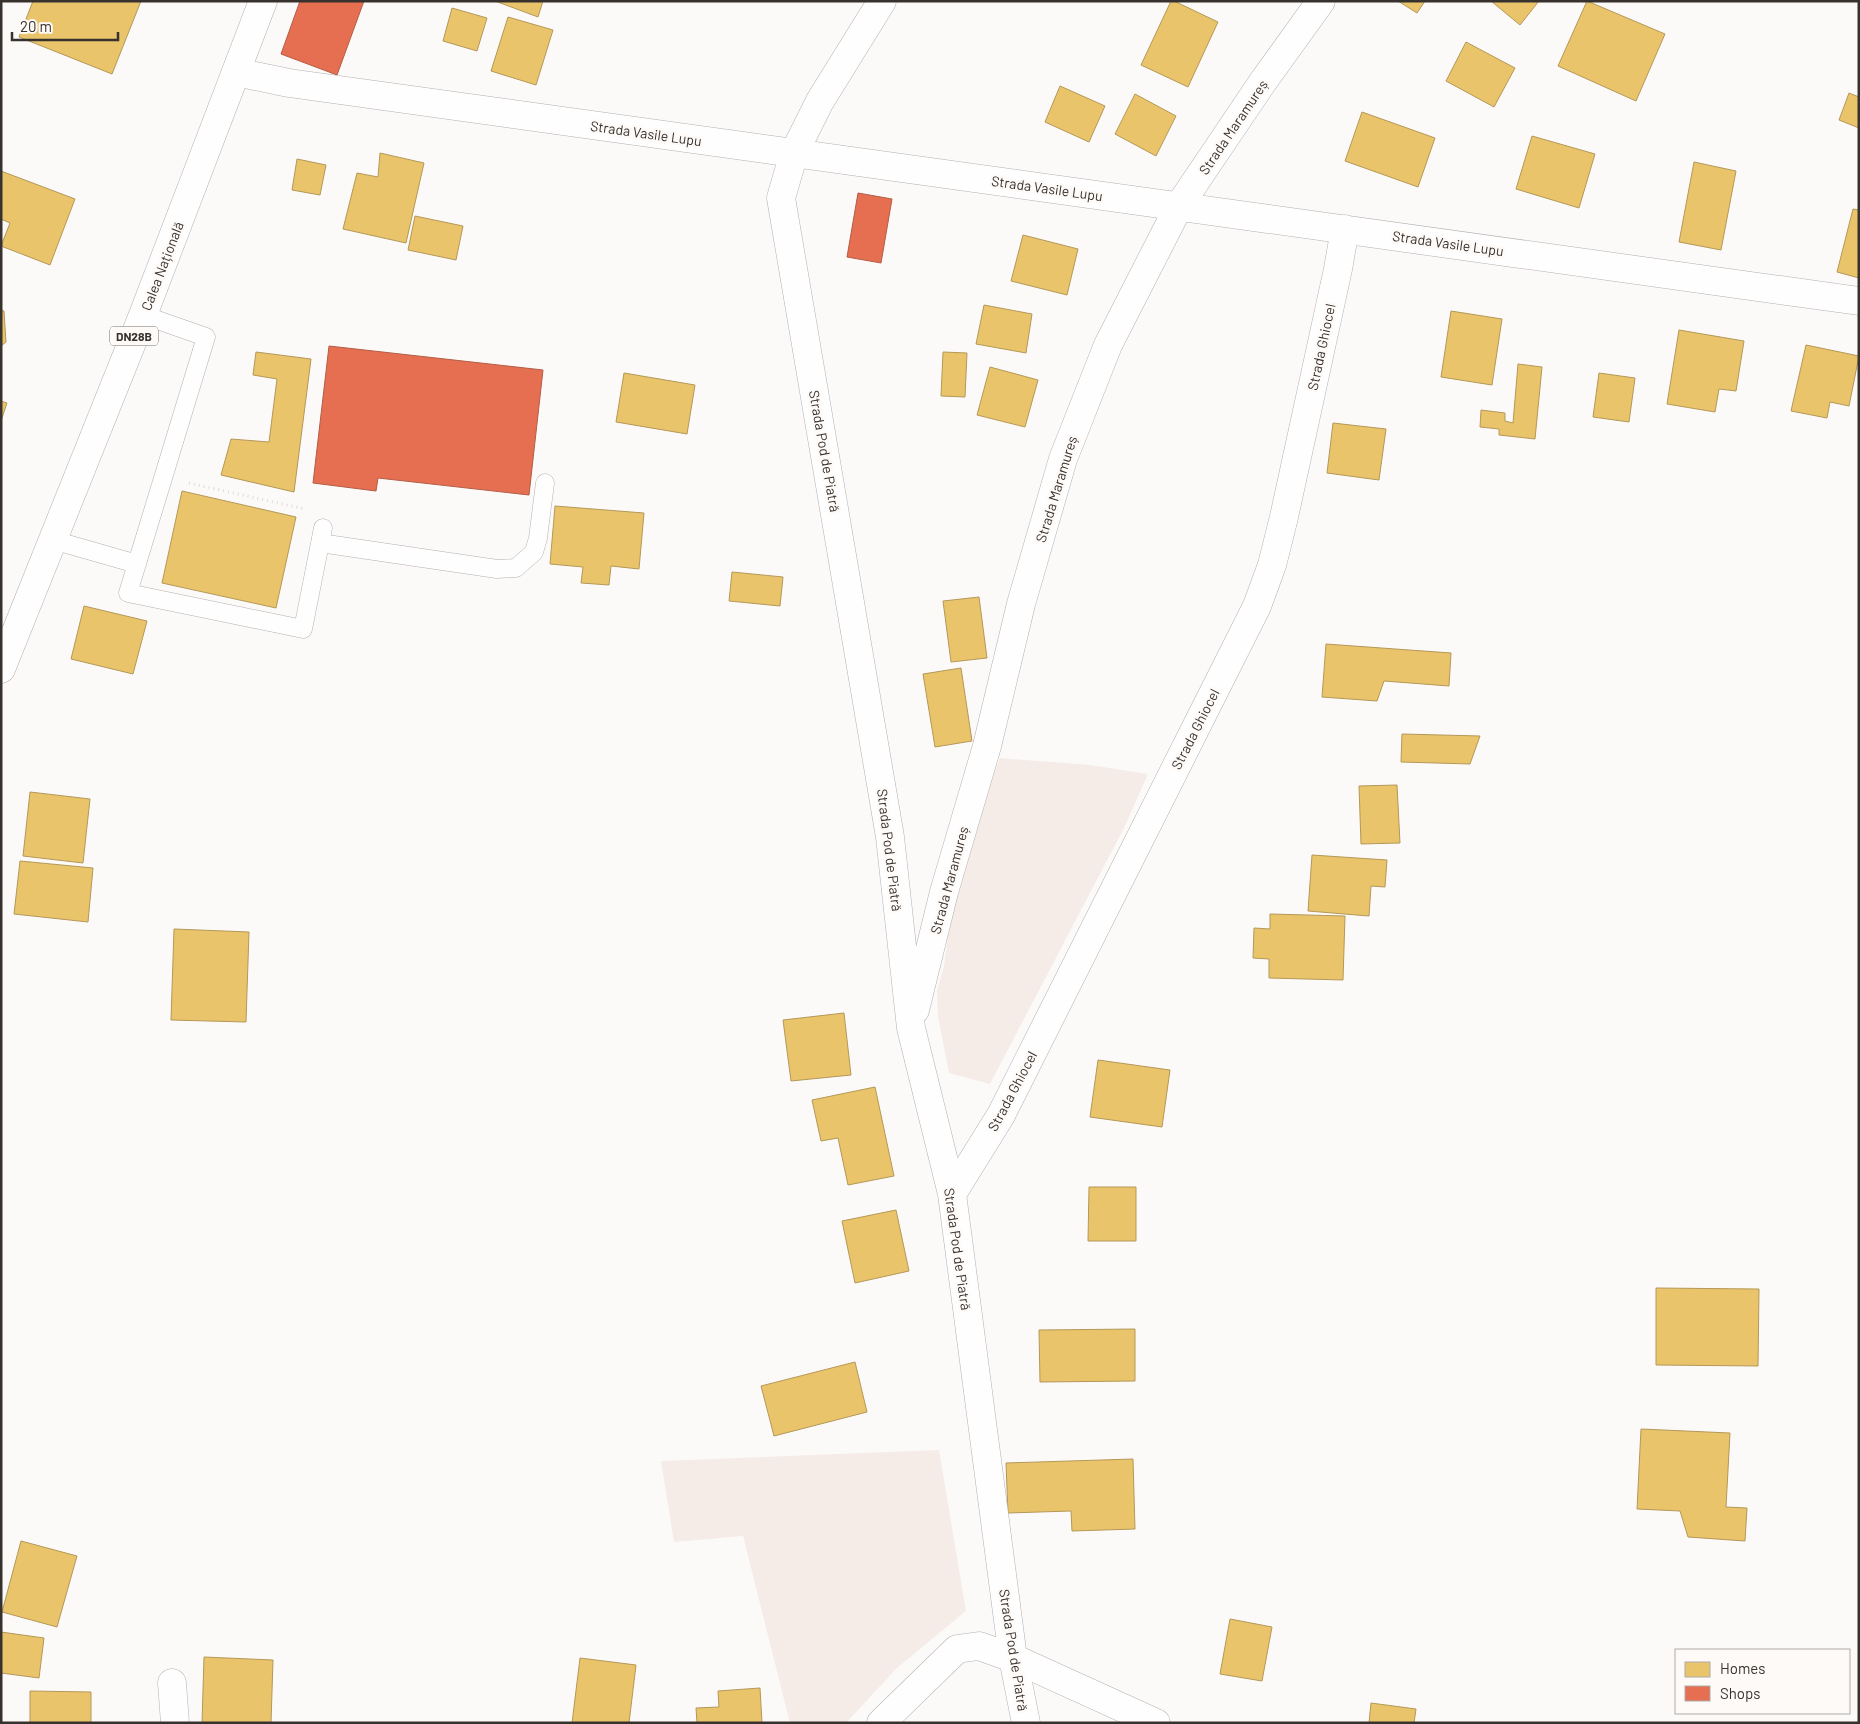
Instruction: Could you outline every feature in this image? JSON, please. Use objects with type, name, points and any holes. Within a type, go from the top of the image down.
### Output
[{"type":"street","name":"Calea Națională","points":[[1,669],[143,314],[262,1]]},
{"type":"street","name":"Strada Pod de Piatră","points":[[882,1],[820,101],[794,154],[781,198],[890,837],[910,1028],[952,1194],[1013,1658],[1026,1723]]},
{"type":"street","name":"Strada Maramureș","points":[[910,1028],[944,892],[987,746],[1021,604],[1063,459],[1108,345],[1179,206],[1262,83],[1321,1]]},
{"type":"street","name":"Strada Vasile Lupu","points":[[236,72],[289,83],[1859,301]]},
{"type":"street","name":"Strada Ghiocel","points":[[952,1194],[1002,1115],[1257,606],[1272,565],[1284,517],[1345,229]]},
{"type":"street","points":[[881,1723],[957,1649],[980,1646],[1013,1658],[1156,1723]]},
{"type":"street","points":[[172,1684],[175,1723]]},
{"type":"lane","points":[[143,314],[206,336],[128,593],[303,630],[322,536],[497,569],[516,568],[534,552],[538,538],[545,483]]},
{"type":"lane","points":[[53,540],[137,564]]},
{"type":"path","points":[[163,478],[274,502]]},
{"type":"shaded area","points":[[1000,758],[1090,765],[1148,774],[1124,828],[990,1084],[949,1073],[938,1017],[937,991],[944,966],[953,900],[970,835]]},
{"type":"shaded area","points":[[939,1450],[966,1611],[897,1668],[846,1723],[790,1723],[743,1536],[674,1542],[661,1461]]},
{"type":"building: Homes","points":[[33,1],[141,1],[112,74],[19,37]]},
{"type":"building: Homes","points":[[495,1],[543,1],[538,17]]},
{"type":"building: Homes","points":[[1171,1],[1218,22],[1188,87],[1141,65]]},
{"type":"building: Homes","points":[[1398,1],[1425,1],[1417,13]]},
{"type":"building: Homes","points":[[1491,1],[1539,1],[1520,25]]},
{"type":"building: Homes","points":[[1587,1],[1665,34],[1636,101],[1558,66]]},
{"type":"building: Homes","points":[[452,8],[487,18],[477,51],[443,41]]},
{"type":"building: Homes","points":[[508,17],[553,30],[536,85],[491,71]]},
{"type":"building: Homes","points":[[1466,42],[1515,68],[1494,107],[1446,81]]},
{"type":"building: Homes","points":[[1060,86],[1105,106],[1089,142],[1045,122]]},
{"type":"building: Homes","points":[[1849,93],[1859,97],[1859,128],[1839,120]]},
{"type":"building: Homes","points":[[1135,94],[1176,116],[1156,156],[1115,134]]},
{"type":"building: Homes","points":[[1362,112],[1435,138],[1418,187],[1345,161]]},
{"type":"building: Homes","points":[[1532,136],[1595,154],[1579,208],[1516,189]]},
{"type":"building: Homes","points":[[380,153],[424,163],[406,243],[343,229],[357,173],[378,177]]},
{"type":"building: Homes","points":[[297,159],[326,165],[320,195],[292,190]]},
{"type":"building: Homes","points":[[1694,162],[1736,171],[1721,250],[1679,242]]},
{"type":"building: Homes","points":[[1,171],[75,199],[50,265],[1,246],[10,223],[1,219]]},
{"type":"building: Homes","points":[[1853,209],[1859,210],[1859,278],[1837,272]]},
{"type":"building: Homes","points":[[415,216],[463,226],[456,260],[408,250]]},
{"type":"building: Homes","points":[[1023,235],[1078,249],[1067,295],[1011,281]]},
{"type":"building: Homes","points":[[984,305],[1032,314],[1026,353],[976,344]]},
{"type":"building: Homes","points":[[1,310],[4,311],[6,342],[1,346]]},
{"type":"building: Homes","points":[[1451,311],[1502,319],[1492,385],[1441,377]]},
{"type":"building: Homes","points":[[1679,330],[1744,341],[1736,391],[1719,389],[1715,412],[1667,404]]},
{"type":"building: Homes","points":[[1806,345],[1859,356],[1849,406],[1830,402],[1827,418],[1791,411]]},
{"type":"building: Homes","points":[[256,352],[311,359],[294,492],[221,475],[231,439],[269,442],[277,379],[253,375]]},
{"type":"building: Homes","points":[[943,352],[967,353],[965,397],[941,396]]},
{"type":"building: Homes","points":[[1518,364],[1542,367],[1535,439],[1499,435],[1499,429],[1480,427],[1481,410],[1505,413],[1505,421],[1513,423]]},
{"type":"building: Homes","points":[[990,367],[1038,380],[1025,427],[977,415]]},
{"type":"building: Homes","points":[[624,373],[695,385],[687,434],[616,422]]},
{"type":"building: Homes","points":[[1599,373],[1635,378],[1629,422],[1593,417]]},
{"type":"building: Homes","points":[[1,401],[7,403],[1,421]]},
{"type":"building: Homes","points":[[1333,423],[1386,429],[1379,480],[1327,473]]},
{"type":"building: Homes","points":[[182,491],[296,517],[276,608],[162,583]]},
{"type":"building: Homes","points":[[555,506],[644,513],[639,569],[611,566],[609,585],[581,583],[583,567],[550,564]]},
{"type":"building: Homes","points":[[732,572],[783,577],[780,606],[729,601]]},
{"type":"building: Homes","points":[[979,597],[987,658],[951,662],[943,601]]},
{"type":"building: Homes","points":[[84,606],[147,621],[133,674],[71,659]]},
{"type":"building: Homes","points":[[1326,644],[1451,653],[1449,686],[1384,681],[1377,701],[1322,697]]},
{"type":"building: Homes","points":[[961,668],[972,741],[935,747],[923,674]]},
{"type":"building: Homes","points":[[1402,734],[1480,736],[1470,764],[1401,762]]},
{"type":"building: Homes","points":[[1397,785],[1400,843],[1361,844],[1359,786]]},
{"type":"building: Homes","points":[[30,792],[90,799],[83,863],[23,856]]},
{"type":"building: Homes","points":[[1312,855],[1387,860],[1385,887],[1371,886],[1369,916],[1308,911]]},
{"type":"building: Homes","points":[[20,861],[93,868],[88,922],[14,914]]},
{"type":"building: Homes","points":[[1270,914],[1345,916],[1343,980],[1269,978],[1269,959],[1253,958],[1254,928],[1270,929]]},
{"type":"building: Homes","points":[[174,929],[249,932],[246,1022],[171,1020]]},
{"type":"building: Homes","points":[[844,1013],[851,1075],[791,1081],[783,1020]]},
{"type":"building: Homes","points":[[1098,1060],[1170,1070],[1162,1127],[1090,1117]]},
{"type":"building: Homes","points":[[875,1087],[894,1176],[848,1185],[838,1138],[821,1141],[812,1100]]},
{"type":"building: Homes","points":[[1089,1187],[1136,1187],[1136,1241],[1088,1241]]},
{"type":"building: Homes","points":[[896,1210],[909,1271],[855,1283],[842,1221]]},
{"type":"building: Homes","points":[[1656,1288],[1759,1289],[1758,1366],[1656,1365]]},
{"type":"building: Homes","points":[[1135,1329],[1135,1381],[1040,1382],[1039,1330]]},
{"type":"building: Homes","points":[[855,1362],[867,1412],[774,1436],[761,1386]]},
{"type":"building: Homes","points":[[1641,1429],[1730,1433],[1726,1507],[1747,1508],[1745,1541],[1688,1537],[1680,1511],[1637,1509]]},
{"type":"building: Homes","points":[[1133,1459],[1135,1529],[1072,1531],[1071,1511],[1008,1513],[1006,1463]]},
{"type":"building: Homes","points":[[21,1541],[77,1556],[57,1627],[2,1612]]},
{"type":"building: Homes","points":[[1230,1619],[1272,1627],[1262,1681],[1220,1674]]},
{"type":"building: Homes","points":[[1,1632],[44,1638],[39,1678],[1,1673]]},
{"type":"building: Homes","points":[[204,1657],[273,1660],[271,1723],[202,1723]]},
{"type":"building: Homes","points":[[580,1658],[636,1665],[629,1723],[572,1723]]},
{"type":"building: Homes","points":[[760,1688],[762,1723],[697,1723],[696,1708],[719,1707],[718,1691]]},
{"type":"building: Homes","points":[[30,1691],[91,1692],[91,1723],[30,1723]]},
{"type":"building: Homes","points":[[1371,1703],[1416,1709],[1414,1723],[1369,1723]]},
{"type":"building: Shops","points":[[300,1],[364,1],[337,75],[281,54]]},
{"type":"building: Shops","points":[[858,193],[892,199],[881,263],[847,257]]},
{"type":"building: Shops","points":[[329,346],[543,370],[529,495],[378,478],[376,491],[313,483]]}]
